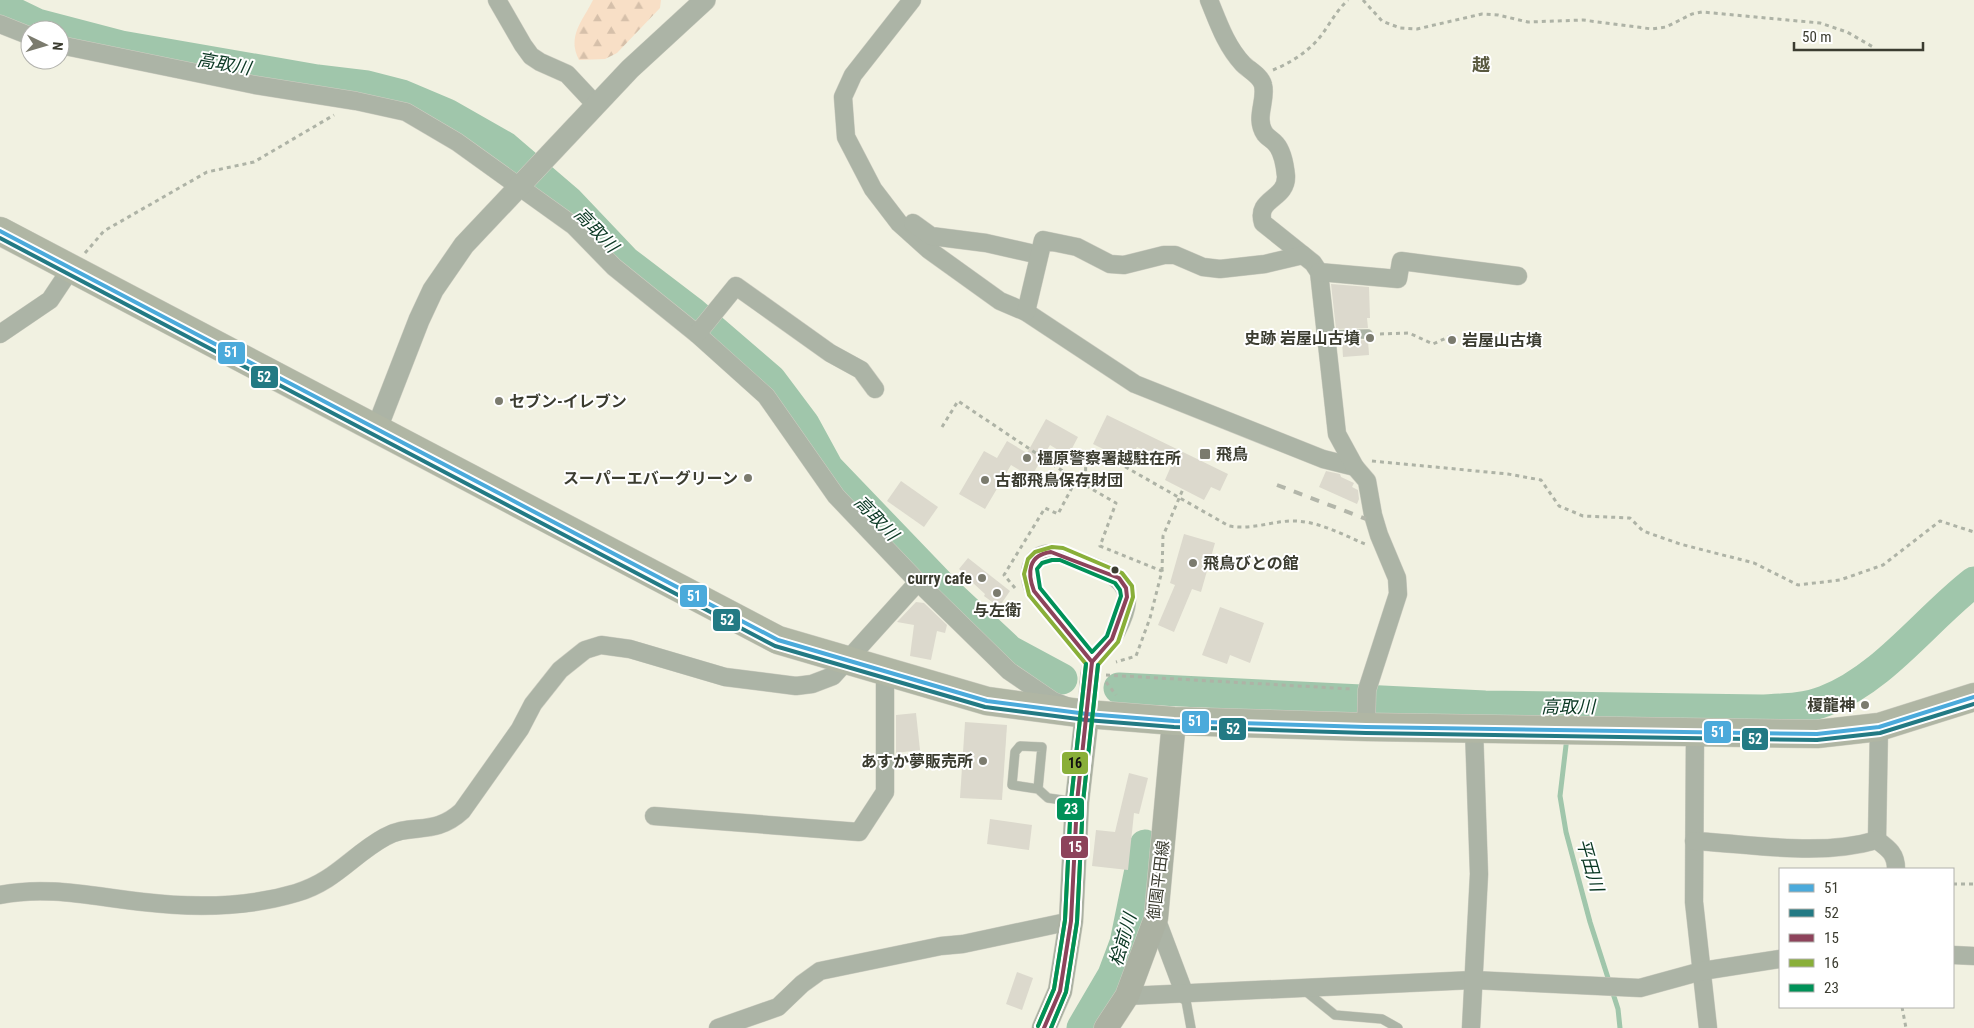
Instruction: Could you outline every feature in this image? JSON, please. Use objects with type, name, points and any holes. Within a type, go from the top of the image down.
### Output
[{"type":"highway","points":[[0,231],[72,267],[778,640],[885,673],[987,701],[1087,714],[1174,721],[1366,727],[1817,734],[1879,727],[1974,697]]},
{"type":"main road","points":[[1044,1028],[1060,991],[1071,920],[1077,802],[1087,714]]},
{"type":"main road","name":"御園平田線","points":[[1106,1028],[1126,996],[1156,918],[1174,721]]},
{"type":"street","points":[[497,0],[523,46],[532,56],[540,62],[567,74],[596,104]]},
{"type":"street","points":[[376,428],[433,290],[464,245],[654,45],[705,0]]},
{"type":"street","points":[[912,0],[853,75],[843,96],[846,137],[873,189],[899,223],[929,250],[1000,301],[1026,312],[1112,371],[1135,384],[1322,459],[1355,467]]},
{"type":"street","points":[[1209,0],[1230,46],[1242,64],[1258,77],[1263,84],[1261,124],[1265,134],[1281,150],[1286,176],[1285,185],[1281,192],[1262,208],[1260,215],[1263,223],[1303,255],[1319,272],[1335,425],[1340,442],[1355,467],[1367,480],[1373,515],[1397,578],[1398,594],[1367,690],[1366,727]]},
{"type":"street","points":[[0,24],[20,32]]},
{"type":"street","points":[[70,47],[255,85],[356,101],[406,112],[457,142],[529,178],[614,267],[703,327],[766,396],[836,496],[918,582],[1009,671],[1053,701],[1087,714],[1092,662],[1112,639],[1125,609],[1126,588],[1119,578],[1061,554],[1043,553],[1036,558],[1030,568],[1029,579],[1034,591],[1092,662]]},
{"type":"street","points":[[899,223],[908,220],[931,236],[986,243],[1039,255]]},
{"type":"street","points":[[1026,312],[1042,240],[1077,247],[1110,264],[1124,265],[1164,255],[1175,255],[1203,267],[1220,269],[1264,264],[1303,255]]},
{"type":"street","points":[[1319,272],[1398,279],[1401,261],[1518,276]]},
{"type":"street","points":[[0,334],[50,300],[72,267]]},
{"type":"street","points":[[703,327],[736,286],[830,353],[861,370],[875,389]]},
{"type":"street","points":[[0,895],[34,890],[209,907],[251,903],[306,889],[341,871],[386,836],[450,822],[462,811],[520,729],[533,704],[560,670],[585,650],[601,645],[630,649],[725,677],[796,686],[823,682],[833,676],[918,582]]},
{"type":"street","points":[[654,816],[859,832],[885,792],[883,685],[885,673]]},
{"type":"street","points":[[1877,840],[1879,727]]},
{"type":"street","points":[[1471,1028],[1479,874],[1474,729]]},
{"type":"street","points":[[1695,733],[1694,902],[1708,1028]]},
{"type":"street","points":[[1694,841],[1796,848],[1858,846],[1877,840]]},
{"type":"street","points":[[1877,840],[1891,850],[1896,859],[1896,868]]},
{"type":"street","points":[[1156,918],[1185,995]]},
{"type":"street","points":[[718,1028],[778,1007],[802,984],[820,971],[963,944],[1071,920]]},
{"type":"street","points":[[1954,956],[1974,956]]},
{"type":"street","points":[[1126,996],[1185,995],[1473,980],[1640,988],[1702,971],[1779,959]]},
{"type":"lane","points":[[1326,336],[1368,334]]},
{"type":"lane","points":[[1038,789],[1042,747],[1020,746],[1015,752],[1012,785],[1038,789],[1048,798],[1077,802]]},
{"type":"lane","points":[[1303,989],[1335,1015],[1382,1019],[1398,1028]]},
{"type":"lane","points":[[1185,995],[1191,1028]]},
{"type":"path","points":[[1258,77],[1285,64],[1313,44],[1337,10],[1348,0]]},
{"type":"path","points":[[1363,0],[1382,21],[1400,28],[1417,29],[1482,14],[1498,15],[1528,22],[1583,20],[1652,28],[1666,27],[1692,14],[1702,12],[1820,23],[1841,30],[1873,47]]},
{"type":"path","points":[[72,267],[104,232],[112,227],[207,172],[254,162],[356,101]]},
{"type":"path","points":[[1394,333],[1416,333]]},
{"type":"path","points":[[1409,333],[1433,344],[1455,334]]},
{"type":"path","points":[[942,427],[958,401],[1076,480],[1116,504],[1100,546],[1162,571]]},
{"type":"path","points":[[1088,487],[1085,471],[1087,460],[1090,455],[1101,454],[1229,526],[1245,529],[1280,522],[1306,522],[1323,526],[1386,553]]},
{"type":"path","points":[[1355,467],[1365,460],[1508,474],[1541,480],[1559,506],[1583,516],[1630,518],[1642,532],[1754,563],[1798,585],[1840,580],[1883,565],[1940,521],[1974,532]]},
{"type":"path","points":[[1016,590],[1004,575],[1045,508],[1058,514],[1076,480]]},
{"type":"path","points":[[1114,663],[1136,656],[1150,618],[1162,571],[1163,536],[1183,489]]},
{"type":"path","points":[[1110,669],[1105,681],[1119,699]]},
{"type":"path","points":[[1106,675],[1367,690]]},
{"type":"path","points":[[1954,884],[1974,884]]},
{"type":"path","points":[[1902,1008],[1906,1028]]},
{"type":"green space","points":[[593,0],[661,0],[660,8],[617,53],[605,59],[579,60],[575,36]]},
{"type":"building","points":[[1331,284],[1369,287],[1370,318],[1367,318],[1368,328],[1336,329]]},
{"type":"building","points":[[1368,340],[1369,355],[1343,357],[1342,341]]},
{"type":"building","points":[[1107,415],[1228,474],[1220,491],[1211,487],[1204,500],[1165,480],[1172,464],[1137,447],[1129,462],[1093,444]]},
{"type":"building","points":[[1046,419],[1078,437],[1068,456],[1050,445],[1031,477],[1011,465],[985,509],[959,494],[984,451],[997,458],[1007,441],[1027,453]]},
{"type":"building","points":[[1326,471],[1340,474],[1341,477],[1354,483],[1352,487],[1358,490],[1359,499],[1357,504],[1319,487]]},
{"type":"building","points":[[901,481],[938,507],[924,527],[887,501]]},
{"type":"building","name":"飛鳥びとの館","points":[[1184,534],[1215,543],[1201,592],[1192,589],[1174,632],[1158,625],[1175,585],[1170,583]]},
{"type":"building","points":[[968,558],[1010,591],[999,607],[984,596],[985,594],[972,582],[973,580],[959,569]]},
{"type":"building","points":[[916,602],[924,603],[947,625],[945,633],[937,631],[931,660],[910,656],[914,625],[897,622]]},
{"type":"building","points":[[1220,607],[1264,623],[1250,663],[1230,655],[1227,664],[1202,655]]},
{"type":"building","points":[[916,713],[920,750],[896,753],[896,715]]},
{"type":"building","name":"あすか夢販売所","points":[[965,722],[1007,725],[1002,800],[960,798]]},
{"type":"building","points":[[1129,773],[1148,778],[1139,814],[1134,813],[1128,870],[1092,866],[1096,830],[1115,832]]},
{"type":"building","points":[[990,819],[1032,825],[1029,850],[987,844]]},
{"type":"building","points":[[1017,972],[1033,978],[1022,1010],[1006,1004]]},
{"type":"waterway","name":"高取川","points":[[0,6],[37,24],[121,46],[317,80],[367,86],[402,95],[447,114],[505,147],[568,201],[625,261],[692,312],[771,380],[804,424],[828,468],[948,593],[1010,651],[1062,679]]},
{"type":"waterway","name":"平田川","points":[[1119,688],[1485,706],[1761,710],[1810,706],[1846,691],[1866,678],[1974,582]]},
{"type":"waterway","name":"平田川","points":[[1568,721],[1570,707]]},
{"type":"waterway","name":"平田川","points":[[1567,737],[1560,796],[1566,832],[1590,922],[1618,1009],[1620,1028]]},
{"type":"waterway","name":"桧前川","points":[[1082,1028],[1113,975],[1125,943],[1145,845]]},
{"type":"railway","points":[[1277,485],[1366,519]]},
{"type":"transit line","name":"51","points":[[0,231],[778,640],[987,701],[1087,714],[1174,721],[1366,727],[1817,734],[1879,727],[1974,697]]},
{"type":"transit line","name":"52","points":[[0,238],[775,646],[985,707],[1086,720],[1174,727],[1366,733],[1817,740],[1880,733],[1974,704]]},
{"type":"transit line","name":"16","points":[[1038,1026],[1054,989],[1065,920],[1071,801],[1086,664],[1029,595],[1024,574],[1028,559],[1035,552],[1052,547],[1063,548],[1122,573],[1132,586],[1133,597],[1118,642],[1098,665],[1083,802],[1077,922],[1066,992],[1051,1028]]},
{"type":"transit line","name":"15","points":[[1051,552],[1119,578],[1126,588],[1127,597],[1112,639],[1092,662],[1034,591],[1030,578],[1031,566],[1038,557],[1051,552]]},
{"type":"transit line","name":"23","points":[[1052,560],[1060,560],[1115,583],[1120,590],[1121,596],[1107,636],[1092,652],[1040,588],[1037,569],[1042,563],[1052,560]]},
{"type":"transit line","name":"15","points":[[1044,1028],[1060,991],[1071,921],[1077,802],[1092,662]]},
{"type":"transit line","name":"23","points":[[1038,1026],[1054,989],[1065,920],[1071,801],[1086,664]]},
{"type":"transit line","name":"23","points":[[1051,1028],[1066,992],[1077,922],[1083,802],[1098,665]]},
{"type":"place","name":"史跡 岩屋山古墳","points":[[1370,338]]},
{"type":"place","name":"岩屋山古墳","points":[[1452,340]]},
{"type":"place","name":"セブン-イレブン","points":[[499,401]]},
{"type":"place","name":"飛鳥","points":[[1205,454]]},
{"type":"place","name":"橿原警察署越駐在所","points":[[1027,458]]},
{"type":"place","name":"スーパーエバーグリーン","points":[[748,478]]},
{"type":"place","name":"古都飛鳥保存財団","points":[[985,480]]},
{"type":"place","name":"飛鳥びとの館","points":[[1193,563]]},
{"type":"place","name":"curry cafe","points":[[982,578]]},
{"type":"place","name":"与左衛","points":[[997,593]]},
{"type":"place","name":"榎龍神","points":[[1865,705]]},
{"type":"place","name":"あすか夢販売所","points":[[983,761]]},
{"type":"district","name":"越","points":[[1481,65]]}]
